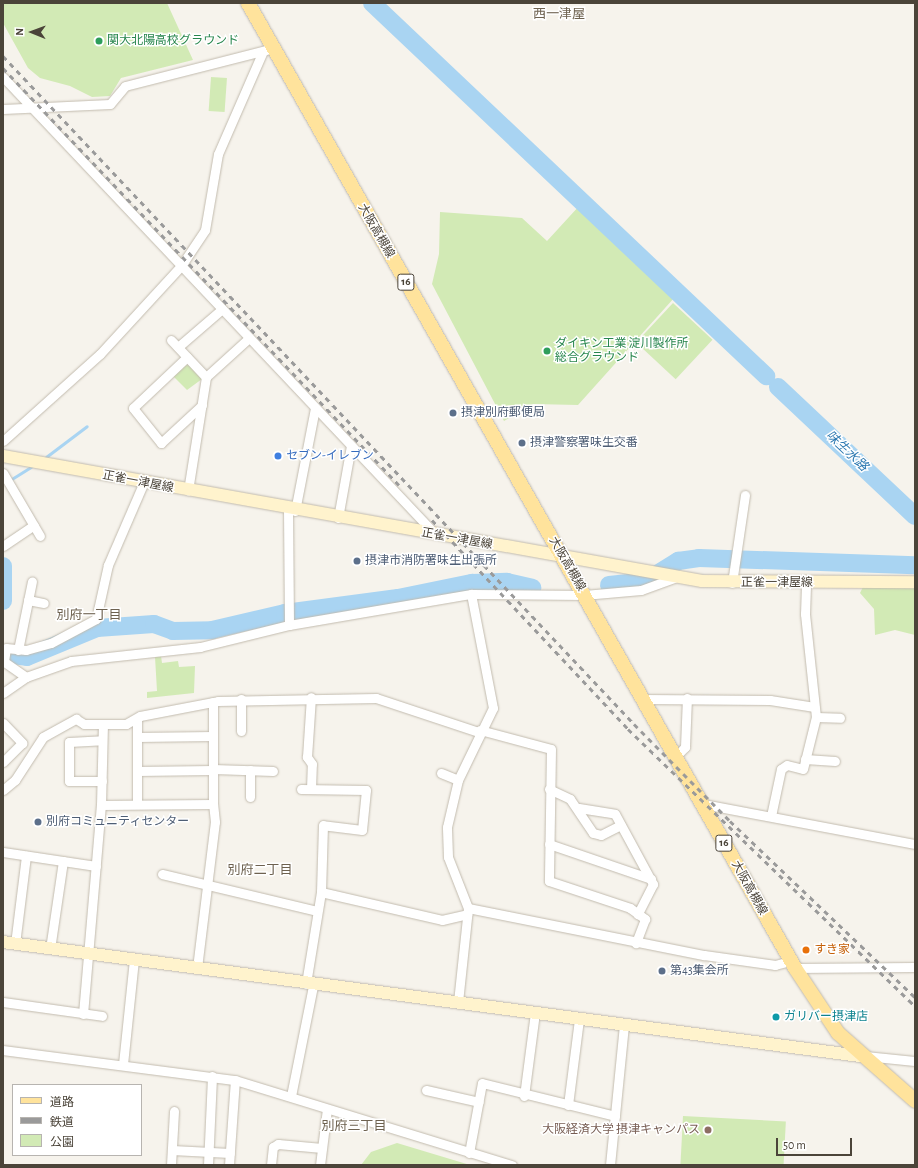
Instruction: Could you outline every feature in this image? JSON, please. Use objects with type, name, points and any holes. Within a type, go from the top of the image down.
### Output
[{"type":"main road","name":"大阪高槻線","points":[[248,3],[268,50],[566,559],[584,595],[644,699],[792,965],[824,1014],[860,1056],[915,1101]]},
{"type":"main road","name":"正雀一津屋線","points":[[3,457],[566,559],[677,577],[732,583],[806,584],[915,582]]},
{"type":"main road","points":[[9,943],[310,985],[458,1002],[860,1056]]},
{"type":"street","points":[[3,109],[29,105],[110,104],[126,86],[268,50]]},
{"type":"street","points":[[3,441],[100,354],[181,266],[205,230],[218,154],[268,50]]},
{"type":"street","points":[[3,77],[437,536]]},
{"type":"street","points":[[178,347],[222,309]]},
{"type":"street","points":[[188,491],[206,377],[249,338]]},
{"type":"street","points":[[171,340],[206,377]]},
{"type":"street","points":[[187,357],[133,408],[161,443],[202,405]]},
{"type":"street","points":[[289,625],[288,613],[291,510],[315,408]]},
{"type":"street","points":[[338,518],[351,446]]},
{"type":"street","points":[[3,473],[40,536]]},
{"type":"street","points":[[26,677],[4,658],[6,648],[18,650],[52,642],[96,619],[108,566],[144,482]]},
{"type":"street","points":[[732,583],[745,495]]},
{"type":"street","points":[[3,546],[34,525]]},
{"type":"street","points":[[3,693],[26,677],[71,661],[200,647],[289,625],[471,594],[584,595],[641,590],[677,577]]},
{"type":"street","points":[[18,650],[32,581]]},
{"type":"street","points":[[771,816],[781,769],[787,765],[803,769],[816,717],[805,614],[806,584]]},
{"type":"street","points":[[458,1002],[467,911],[446,844],[458,780],[479,731],[493,708],[471,594]]},
{"type":"street","points":[[28,600],[44,603]]},
{"type":"street","points":[[311,698],[307,757],[312,764],[311,789]]},
{"type":"street","points":[[3,790],[11,785],[43,737],[76,719],[84,724],[126,724],[137,720],[140,716],[213,702],[241,699],[376,698],[479,731],[551,749],[549,789],[549,880],[638,914],[645,919],[636,943]]},
{"type":"street","points":[[644,699],[687,698],[770,700],[814,707]]},
{"type":"street","points":[[676,756],[686,747],[687,698]]},
{"type":"street","points":[[241,699],[241,731]]},
{"type":"street","points":[[196,968],[205,886],[215,822],[213,804],[213,702]]},
{"type":"street","points":[[816,717],[840,718]]},
{"type":"street","points":[[137,720],[137,804]]},
{"type":"street","points":[[3,723],[22,743],[3,762]]},
{"type":"street","points":[[84,1014],[87,953],[101,805],[102,724]]},
{"type":"street","points":[[137,737],[213,736]]},
{"type":"street","points":[[102,740],[70,742],[69,781],[102,781]]},
{"type":"street","points":[[805,759],[835,761]]},
{"type":"street","points":[[137,770],[273,771]]},
{"type":"street","points":[[250,770],[250,797]]},
{"type":"street","points":[[441,773],[458,780]]},
{"type":"street","points":[[291,1096],[310,985],[317,911],[321,892],[323,825],[362,830],[366,790],[301,789]]},
{"type":"street","points":[[549,789],[570,798],[579,808],[594,833],[600,835],[622,825]]},
{"type":"street","points":[[101,805],[213,804]]},
{"type":"street","points":[[703,804],[915,844]]},
{"type":"street","points":[[579,808],[615,814],[622,825],[653,884],[638,914]]},
{"type":"street","points":[[549,844],[651,879]]},
{"type":"street","points":[[3,852],[96,866]]},
{"type":"street","points":[[9,943],[26,856]]},
{"type":"street","points":[[50,949],[63,861]]},
{"type":"street","points":[[162,874],[205,886],[317,911]]},
{"type":"street","points":[[321,892],[442,920],[467,911],[636,943],[775,965],[915,967]]},
{"type":"street","points":[[123,1064],[134,960]]},
{"type":"street","points":[[3,1002],[102,1016]]},
{"type":"street","points":[[524,1096],[535,1013]]},
{"type":"street","points":[[568,1105],[579,1019]]},
{"type":"street","points":[[610,1165],[624,1024]]},
{"type":"street","points":[[3,1050],[123,1064],[235,1080],[512,1165]]},
{"type":"street","points":[[860,1056],[915,1061]]},
{"type":"street","points":[[208,1165],[212,1076]]},
{"type":"street","points":[[229,1165],[235,1080]]},
{"type":"street","points":[[469,1153],[482,1084],[524,1096],[615,1116]]},
{"type":"street","points":[[426,1090],[478,1102]]},
{"type":"street","points":[[320,1165],[327,1109]]},
{"type":"street","points":[[171,1165],[174,1111]]},
{"type":"street","points":[[271,1165],[273,1147],[278,1144],[322,1148]]},
{"type":"street","points":[[172,1150],[230,1153]]},
{"type":"green space","name":"関大北陽高校グラウンド","points":[[3,3],[167,3],[193,60],[121,78],[110,96],[92,97],[70,86],[40,78],[28,68],[3,23]]},
{"type":"green space","points":[[211,77],[227,78],[225,112],[209,111]]},
{"type":"green space","name":"ダイキン工業 淀川製作所 総合グラウンド","points":[[580,205],[674,298],[578,405],[533,404],[504,421],[432,284],[439,254],[440,212],[522,218],[547,241]]},
{"type":"green space","points":[[673,303],[712,340],[676,379],[636,342]]},
{"type":"green space","points":[[189,365],[202,379],[187,390],[172,375],[182,366]]},
{"type":"green space","points":[[863,587],[915,588],[915,635],[895,630],[875,635],[874,609],[860,593]]},
{"type":"green space","points":[[161,656],[162,663],[178,661],[179,667],[195,666],[194,693],[147,698],[147,692],[157,691],[155,657]]},
{"type":"green space","points":[[683,1116],[786,1121],[784,1165],[680,1165]]},
{"type":"green space","points":[[397,1143],[470,1165],[361,1165],[371,1152]]},
{"type":"waterway","points":[[372,3],[766,376]]},
{"type":"waterway","name":"味生水路","points":[[778,387],[915,516]]},
{"type":"waterway","points":[[46,457],[87,426]]},
{"type":"waterway","points":[[10,480],[31,467]]},
{"type":"waterway","points":[[609,585],[646,581],[678,561],[699,558],[915,565]]},
{"type":"waterway","points":[[3,566],[3,601]]},
{"type":"waterway","points":[[3,654],[27,657],[97,628],[154,624],[173,631],[212,630],[285,613],[398,598],[472,583],[507,582],[532,588]]},
{"type":"railway","points":[[3,56],[634,724],[730,821],[915,997]]},
{"type":"railway","points":[[3,68],[399,485]]},
{"type":"railway","points":[[432,520],[628,729],[915,1006]]},
{"type":"place","name":"関大北陽高校グラウンド","points":[[99,41]]},
{"type":"place","name":"ダイキン工業 淀川製作所 総合グラウンド","points":[[547,351]]},
{"type":"place","name":"摂津別府郵便局","points":[[453,413]]},
{"type":"place","name":"摂津警察署味生交番","points":[[522,443]]},
{"type":"place","name":"セブン-イレブン","points":[[278,456]]},
{"type":"place","name":"摂津市消防署味生出張所","points":[[357,561]]},
{"type":"place","name":"別府コミュニティセンター","points":[[38,822]]},
{"type":"place","name":"すき家","points":[[806,950]]},
{"type":"place","name":"第43集会所","points":[[662,971]]},
{"type":"place","name":"ガリバー摂津店","points":[[776,1017]]},
{"type":"place","name":"大阪経済大学 摂津キャンパス","points":[[708,1130]]},
{"type":"district","name":"西一津屋","points":[[559,15]]},
{"type":"district","name":"別府一丁目","points":[[89,616]]},
{"type":"district","name":"別府二丁目","points":[[260,871]]},
{"type":"district","name":"別府三丁目","points":[[354,1127]]}]
